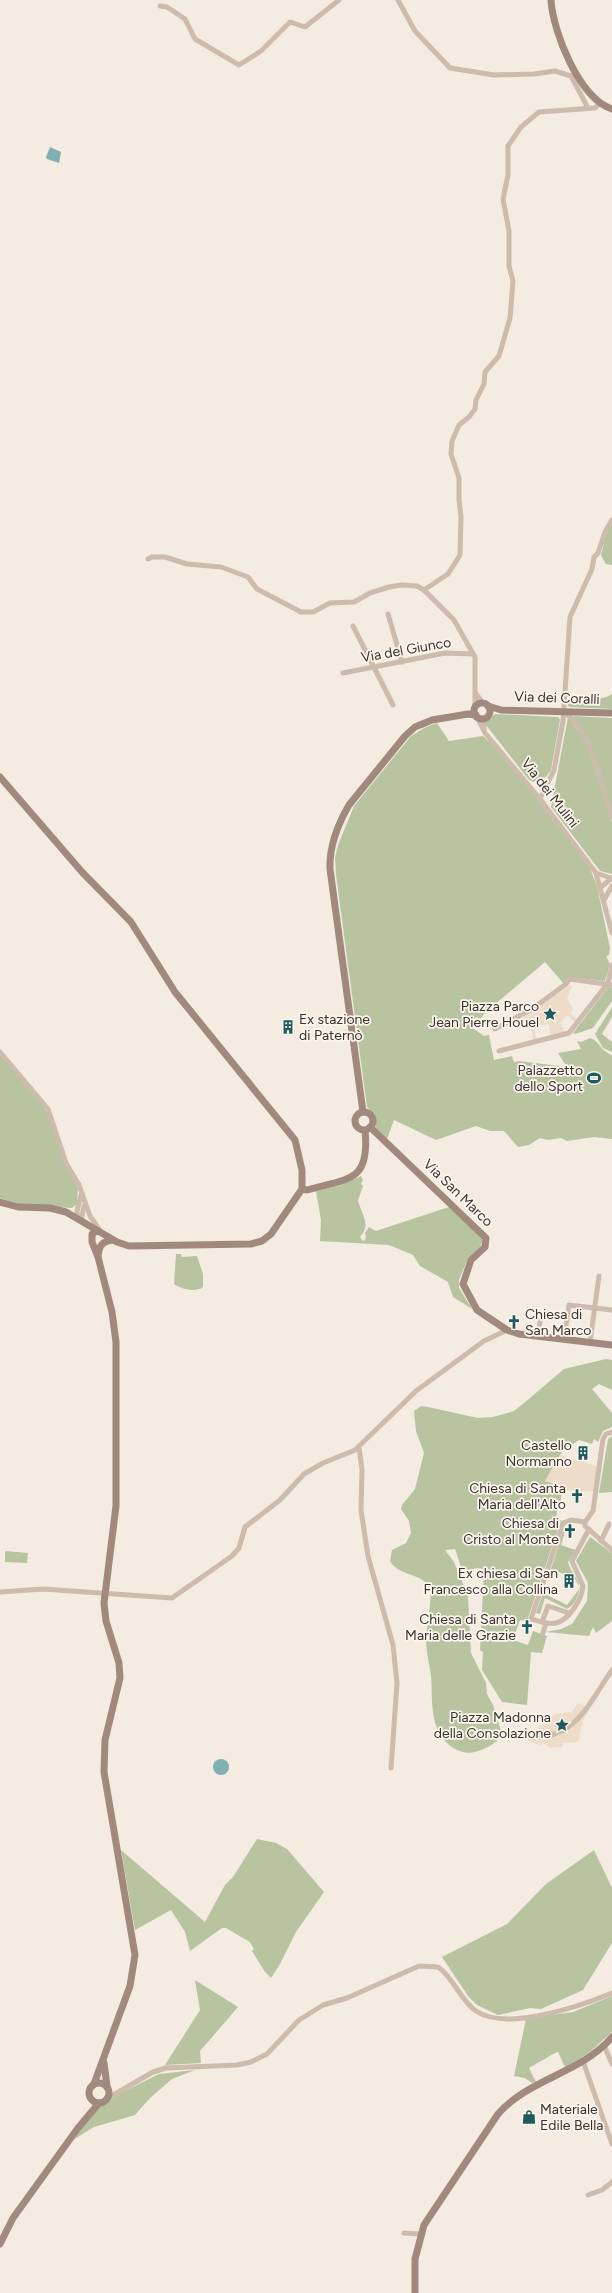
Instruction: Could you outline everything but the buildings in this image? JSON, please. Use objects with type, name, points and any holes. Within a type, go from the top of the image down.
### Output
[{"type":"street","points":[[160,6],[167,7],[185,19],[195,39],[239,65],[260,51],[290,22],[307,26],[339,0]]},
{"type":"street","points":[[398,0],[415,31],[450,68],[494,75],[534,74],[555,71],[571,76],[588,108]]},
{"type":"street","points":[[551,0],[555,24],[563,46],[583,85],[600,103],[612,109]]},
{"type":"street","points":[[424,590],[448,574],[460,555],[462,517],[459,500],[459,478],[452,457],[451,445],[456,429],[475,409],[476,400],[484,384],[485,372],[499,356],[510,318],[513,287],[509,266],[509,231],[503,199],[508,175],[508,146],[521,127],[539,112],[595,108],[600,103]]},
{"type":"street","points":[[540,799],[554,770],[563,711],[570,617],[592,569],[594,558],[598,553],[605,532],[612,520]]},
{"type":"street","points":[[148,559],[152,557],[165,557],[187,564],[221,567],[248,578],[257,588],[286,606],[308,613],[330,603],[354,602],[370,593],[389,587],[407,585],[424,590],[454,620],[474,654],[476,661],[474,713]]},
{"type":"street","points":[[388,614],[402,662]]},
{"type":"street","points":[[353,626],[393,705]]},
{"type":"street","name":"Via del Giunco","points":[[343,674],[451,652],[474,654]]},
{"type":"street","points":[[476,692],[486,710],[484,730]]},
{"type":"street","points":[[364,1112],[330,869],[332,846],[342,818],[349,805],[409,732],[426,722],[486,710]]},
{"type":"street","name":"Via dei Coralli","points":[[474,713],[486,710],[501,710],[612,713]]},
{"type":"street","points":[[563,711],[577,722],[588,743],[612,817]]},
{"type":"street","name":"Via dei Mulini","points":[[474,713],[484,730],[540,799],[596,873],[601,886],[612,933]]},
{"type":"street","points":[[0,777],[82,872],[122,910],[176,992],[291,1136],[298,1147],[302,1170],[302,1189],[271,1234],[258,1243],[136,1247],[123,1245],[66,1212],[50,1208],[18,1207],[0,1202]]},
{"type":"street","points":[[596,873],[611,878]]},
{"type":"street","points":[[601,886],[611,878]]},
{"type":"street","points":[[601,886],[612,886],[604,900]]},
{"type":"street","points":[[499,1051],[566,1035],[610,984],[612,965]]},
{"type":"street","points":[[495,1029],[532,1009],[566,984],[570,979],[610,984]]},
{"type":"street","points":[[0,1052],[48,1109],[66,1163],[82,1192],[80,1219],[98,1257],[112,1312],[116,1342],[116,1506],[104,1593],[104,1612],[120,1663],[120,1674],[105,1740],[104,1772],[135,1955],[130,1986],[103,2057],[99,2074],[90,2089],[89,2107],[78,2128]]},
{"type":"street","points":[[302,1189],[307,1190],[347,1179],[358,1172],[366,1158],[368,1128],[373,1122],[371,1116],[364,1112]]},
{"type":"street","points":[[364,1112],[359,1114],[355,1121],[359,1128],[368,1128]]},
{"type":"street","name":"Via San Marco","points":[[368,1128],[484,1235],[487,1241],[485,1247],[471,1260],[463,1280],[463,1288],[476,1310],[507,1330],[538,1336],[612,1345]]},
{"type":"street","points":[[81,1204],[92,1221],[111,1239]]},
{"type":"street","points":[[66,1212],[73,1210],[81,1204]]},
{"type":"street","points":[[92,1242],[92,1234],[98,1231]]},
{"type":"street","points":[[98,1231],[98,1257]]},
{"type":"street","points":[[99,1248],[102,1244],[111,1239]]},
{"type":"street","points":[[590,1342],[599,1276]]},
{"type":"street","points":[[564,1339],[569,1305],[612,1310]]},
{"type":"street","points":[[538,1336],[542,1315]]},
{"type":"street","points":[[0,1592],[28,1589],[172,1598],[232,1556],[239,1548],[245,1528],[280,1500],[310,1470],[359,1447],[416,1391],[484,1341],[507,1330]]},
{"type":"street","points":[[585,1522],[593,1511],[603,1439],[606,1434],[612,1432]]},
{"type":"street","points":[[359,1447],[362,1470],[361,1510],[368,1556],[393,1645],[396,1672],[397,1683],[391,1768]]},
{"type":"street","points":[[585,1522],[571,1520],[562,1524],[532,1619],[544,1623],[558,1622],[569,1614],[581,1597],[583,1586],[572,1560],[589,1530]]},
{"type":"street","points":[[585,1522],[589,1530],[612,1550]]},
{"type":"street","points":[[601,1541],[609,1524]]},
{"type":"street","points":[[542,1633],[548,1606],[569,1614]]},
{"type":"street","points":[[529,1737],[539,1738],[571,1727],[612,1670]]},
{"type":"street","points":[[0,2244],[10,2222],[78,2128],[99,2103],[153,2072],[166,2068],[229,2065],[251,2062],[267,2054],[299,2020],[323,2005],[347,1998],[419,1966],[438,1967],[476,2010],[498,2019],[534,2016],[569,2009],[612,1993]]},
{"type":"street","points":[[415,2293],[414,2265],[420,2234],[428,2218],[498,2114],[510,2101],[583,2061],[612,2037]]},
{"type":"street","points":[[604,2045],[612,2064]]},
{"type":"street","points":[[103,2057],[108,2098]]},
{"type":"street","points":[[583,2061],[610,2130],[612,2144]]},
{"type":"street","points":[[94,2084],[101,2083],[107,2087],[120,2090]]},
{"type":"street","points":[[90,2098],[99,2103]]},
{"type":"street","points":[[588,2195],[602,2190],[612,2182]]},
{"type":"street","points":[[404,2233],[420,2234]]},
{"type":"green space","points":[[612,524],[612,565],[606,564],[601,555],[606,535]]},
{"type":"green space","points":[[612,694],[612,709],[569,707],[567,703],[597,699]]},
{"type":"green space","points":[[495,714],[558,717],[560,720],[551,770],[546,777],[533,782],[529,780],[486,725],[487,721]]},
{"type":"green space","points":[[573,716],[612,718],[612,813],[590,742]]},
{"type":"green space","points":[[568,717],[587,743],[612,822],[612,874],[600,871],[551,807]]},
{"type":"green space","points":[[437,723],[449,741],[483,736],[502,754],[589,866],[597,886],[610,948],[609,955],[606,956],[610,964],[605,981],[570,977],[564,984],[545,962],[487,1011],[480,1019],[476,1017],[470,1026],[484,1036],[489,1035],[494,1060],[512,1056],[514,1062],[519,1061],[567,1067],[558,1053],[581,1049],[577,1041],[581,1042],[590,1038],[596,1041],[605,1051],[612,1055],[612,1139],[594,1137],[567,1141],[561,1138],[548,1140],[540,1138],[529,1145],[518,1147],[504,1131],[490,1131],[476,1126],[436,1140],[394,1120],[387,1139],[376,1128],[375,1116],[367,1107],[335,858],[338,845],[354,806],[411,736],[426,727]]},
{"type":"green space","points":[[609,986],[612,988],[612,1001],[593,1028],[575,1034],[573,1033]]},
{"type":"green space","points":[[612,1007],[612,1017],[602,1034],[612,1042],[612,1052],[603,1048],[595,1034]]},
{"type":"green space","points":[[0,1055],[47,1110],[78,1188],[77,1204],[72,1208],[19,1204],[0,1198]]},
{"type":"green space","points":[[361,1176],[363,1180],[361,1184],[363,1186],[358,1200],[365,1219],[365,1228],[360,1237],[362,1240],[364,1241],[366,1238],[365,1233],[369,1227],[376,1231],[452,1206],[483,1239],[480,1247],[468,1258],[459,1280],[459,1288],[472,1309],[453,1297],[448,1282],[420,1266],[413,1255],[389,1245],[320,1241],[321,1220],[316,1191],[341,1185]]},
{"type":"green space","points":[[176,1254],[181,1254],[182,1257],[197,1256],[203,1274],[203,1287],[196,1290],[188,1290],[174,1284]]},
{"type":"green space","points":[[606,1359],[612,1360],[612,1390],[599,1384],[592,1389],[612,1413],[612,1427],[603,1431],[598,1442],[594,1439],[592,1444],[579,1440],[562,1452],[545,1481],[555,1484],[562,1490],[560,1506],[558,1506],[556,1519],[561,1520],[527,1621],[520,1620],[513,1640],[528,1645],[533,1631],[547,1636],[542,1653],[531,1652],[527,1705],[502,1702],[482,1670],[483,1652],[480,1650],[484,1569],[476,1568],[463,1573],[455,1549],[445,1550],[454,1562],[468,1596],[471,1653],[486,1683],[487,1694],[493,1705],[502,1734],[494,1743],[483,1749],[470,1753],[460,1751],[446,1742],[440,1734],[436,1725],[432,1706],[431,1675],[426,1638],[430,1606],[430,1590],[423,1580],[399,1570],[390,1561],[392,1550],[406,1543],[411,1533],[409,1521],[401,1509],[402,1505],[415,1489],[424,1453],[416,1431],[414,1411],[421,1406],[478,1418],[493,1417],[514,1411],[564,1369]]},
{"type":"green space","points":[[612,1436],[612,1492],[599,1493],[608,1439]]},
{"type":"green space","points":[[563,1531],[565,1532],[561,1545],[576,1550],[568,1562],[577,1579],[579,1587],[575,1579],[557,1571],[554,1577],[549,1575]]},
{"type":"green space","points":[[590,1537],[612,1553],[612,1621],[596,1633],[593,1627],[589,1636],[546,1632],[561,1629],[572,1624],[587,1601],[588,1583],[576,1561]]},
{"type":"green space","points":[[5,1551],[28,1553],[27,1563],[5,1562]]},
{"type":"green space","points":[[579,1589],[575,1601],[567,1609],[545,1598],[540,1614],[536,1613],[543,1593],[567,1605]]},
{"type":"green space","points":[[257,1839],[276,1843],[287,1849],[324,1892],[296,1932],[280,1964],[271,1978],[265,1972],[252,1951],[254,1949],[250,1942],[226,1928],[222,1928],[190,1951],[185,1932],[171,1910],[135,1930],[121,1850],[205,1922],[225,1885],[233,1877]]},
{"type":"green space","points":[[594,1850],[612,1888],[612,1943],[583,1990],[541,2009],[530,2008],[498,2015],[477,2005],[468,1996],[442,1957],[507,1924],[546,1884]]},
{"type":"green space","points":[[195,1980],[238,2007],[200,2051],[201,2063],[165,2065],[200,2010]]},
{"type":"green space","points":[[612,1996],[612,2032],[591,2051],[567,2067],[565,2067],[558,2052],[555,2053],[529,2068],[536,2082],[532,2083],[525,2078],[514,2076],[526,2019],[573,2012]]},
{"type":"green space","points":[[195,2070],[172,2079],[150,2098],[135,2115],[94,2127],[73,2140],[94,2110],[121,2093],[159,2074]]},
{"type":"shaded area","name":"Piazza Parco Jean Pierre Houel","points":[[570,985],[572,986],[567,998],[573,1009],[570,1013],[579,1021],[577,1024],[567,1015],[560,1024],[567,1035],[551,1039],[549,1024],[534,1026],[537,1042],[534,1043],[530,1024],[519,1026],[517,1022]]},
{"type":"shaded area","points":[[560,1455],[600,1467],[596,1492],[562,1490],[555,1484],[545,1481]]},
{"type":"shaded area","name":"Piazza Madonna della Consolazione","points":[[578,1703],[590,1708],[583,1721],[578,1742],[562,1743],[562,1747],[551,1748],[543,1743],[540,1745],[522,1738],[524,1732],[537,1732],[537,1729],[555,1714],[572,1712]]},
{"type":"water","points":[[50,147],[61,152],[59,163],[47,159],[46,157]]},
{"type":"water","points":[[221,1759],[228,1764],[229,1767],[224,1774],[221,1775],[214,1770],[213,1767],[218,1760]]},
{"type":"place","name":"Piazza Parco Jean Pierre Houel","points":[[550,1014]]},
{"type":"place","name":"Ex stazione di Paternò","points":[[288,1027]]},
{"type":"place","name":"Palazzetto dello Sport","points":[[594,1078]]},
{"type":"place","name":"Chiesa di San Marco","points":[[514,1322]]},
{"type":"place","name":"Castello Normanno","points":[[583,1453]]},
{"type":"place","name":"Chiesa di Santa Maria dell'Alto","points":[[577,1496]]},
{"type":"place","name":"Chiesa di Cristo al Monte","points":[[570,1531]]},
{"type":"place","name":"Ex chiesa di San Francesco alla Collina","points":[[569,1581]]},
{"type":"place","name":"Chiesa di Santa Maria delle Grazie","points":[[527,1627]]},
{"type":"place","name":"Piazza Madonna della Consolazione","points":[[562,1725]]},
{"type":"place","name":"Materiale Edile Bella","points":[[529,2117]]}]
